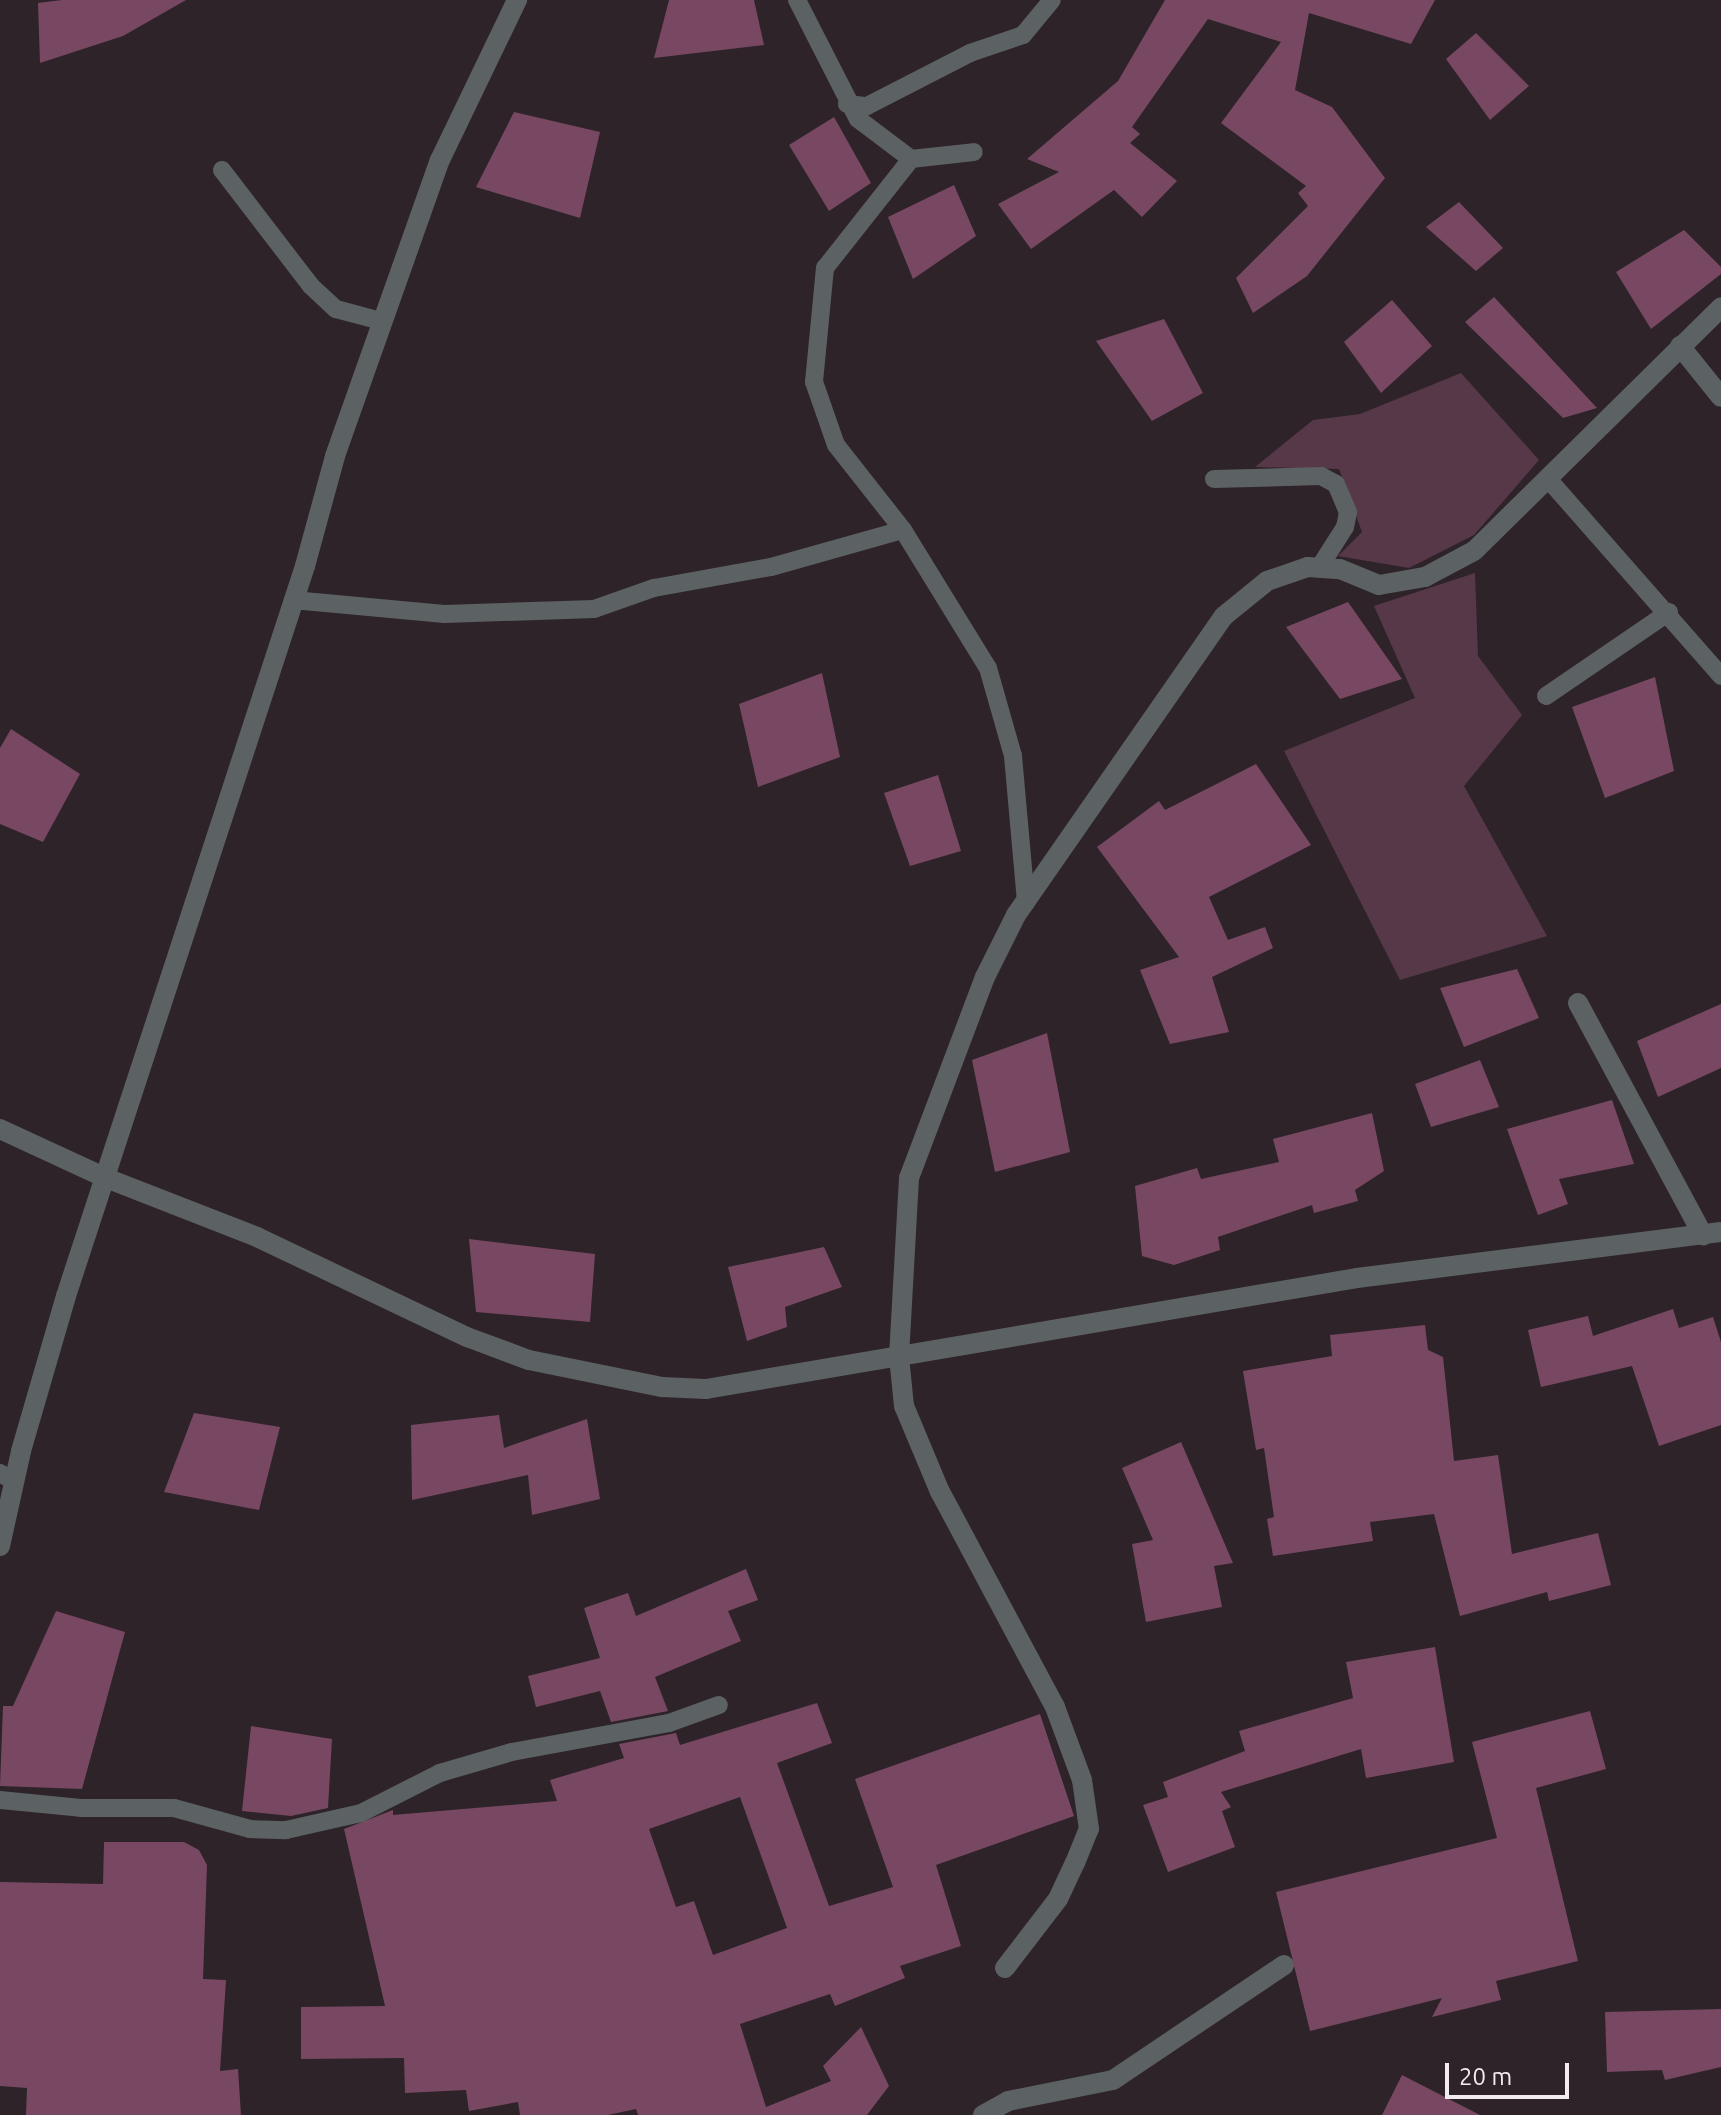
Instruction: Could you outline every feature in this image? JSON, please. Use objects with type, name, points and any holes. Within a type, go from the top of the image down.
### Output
[{"type":"street","points":[[0,1546],[7,1477],[381,321],[440,160],[517,0]]},
{"type":"street","points":[[1005,1968],[1058,1899],[1089,1829],[1082,1780],[1055,1707],[940,1492],[904,1406],[899,1357],[909,1178],[985,977],[1026,902],[1224,616],[1267,581],[1319,568],[1340,569],[1379,585],[1425,577],[1474,551],[1721,307]]},
{"type":"street","points":[[1680,346],[1721,397]]},
{"type":"street","points":[[0,1129],[106,1178],[257,1237],[467,1337],[529,1360],[608,1378],[706,1389],[1357,1278],[1712,1233],[1578,1003]]},
{"type":"street","points":[[983,2115],[1008,2101],[1113,2080],[1284,1965]]},
{"type":"lane","points":[[797,0],[847,104],[858,119],[911,159],[974,152]]},
{"type":"lane","points":[[847,104],[867,106],[970,53],[1023,35],[1052,0]]},
{"type":"lane","points":[[911,159],[825,268],[814,382],[836,445],[903,530],[988,668],[1013,756],[1026,902]]},
{"type":"lane","points":[[222,170],[311,286],[336,309],[381,321]]},
{"type":"lane","points":[[1214,479],[1321,476],[1336,484],[1347,520],[1319,568]]},
{"type":"lane","points":[[1549,480],[1669,612],[1721,676]]},
{"type":"lane","points":[[293,600],[444,614],[594,609],[654,588],[771,567],[903,530]]},
{"type":"lane","points":[[1546,696],[1669,612]]},
{"type":"lane","points":[[0,1800],[81,1808],[174,1808],[250,1829],[286,1830],[361,1813],[440,1773],[512,1752],[669,1723],[719,1705]]},
{"type":"shaded area","points":[[1461,373],[1539,460],[1474,535],[1409,568],[1338,556],[1362,532],[1339,469],[1255,467],[1313,420],[1360,414]]},
{"type":"shaded area","points":[[1475,573],[1478,656],[1522,715],[1464,786],[1547,936],[1400,980],[1284,751],[1415,698],[1374,606]]},
{"type":"building","points":[[62,0],[186,0],[123,36],[40,63],[38,3]]},
{"type":"building","points":[[669,0],[754,0],[764,45],[654,58]]},
{"type":"building","points":[[1165,0],[1435,0],[1411,44],[1309,13],[1295,90],[1332,107],[1385,178],[1307,276],[1253,313],[1236,278],[1308,206],[1298,193],[1306,186],[1221,123],[1281,42],[1208,19],[1132,127],[1140,134],[1130,143],[1177,181],[1142,217],[1114,190],[1031,249],[998,204],[1059,172],[1027,159],[1118,81]]},
{"type":"building","points":[[1476,33],[1529,86],[1490,120],[1446,59]]},
{"type":"building","points":[[514,112],[600,132],[580,218],[476,187]]},
{"type":"building","points":[[834,117],[871,183],[829,211],[789,145]]},
{"type":"building","points":[[954,185],[976,236],[913,279],[888,217]]},
{"type":"building","points":[[1459,202],[1503,248],[1476,271],[1426,227]]},
{"type":"building","points":[[1684,230],[1721,267],[1721,274],[1651,329],[1616,272]]},
{"type":"building","points":[[1494,297],[1597,408],[1563,418],[1465,322]]},
{"type":"building","points":[[1392,300],[1432,346],[1381,393],[1344,342]]},
{"type":"building","points":[[1164,319],[1203,393],[1152,421],[1096,341]]},
{"type":"building","points":[[1348,602],[1402,679],[1340,699],[1286,627]]},
{"type":"building","points":[[822,673],[840,757],[758,787],[739,704]]},
{"type":"building","points":[[1655,677],[1674,771],[1605,798],[1572,707]]},
{"type":"building","points":[[11,729],[80,774],[43,842],[0,824],[0,748]]},
{"type":"building","points":[[1256,764],[1311,845],[1209,897],[1228,940],[1265,927],[1273,948],[1212,977],[1229,1032],[1170,1044],[1140,970],[1179,957],[1097,847],[1159,801],[1165,810]]},
{"type":"building","points":[[938,775],[961,851],[910,866],[884,793]]},
{"type":"building","points":[[1517,969],[1539,1018],[1464,1047],[1440,988]]},
{"type":"building","points":[[1721,1004],[1721,1068],[1658,1097],[1637,1041]]},
{"type":"building","points":[[1047,1033],[1070,1152],[995,1172],[972,1060]]},
{"type":"building","points":[[1480,1060],[1499,1107],[1431,1127],[1415,1084]]},
{"type":"building","points":[[1612,1100],[1634,1164],[1559,1179],[1568,1204],[1538,1215],[1507,1129]]},
{"type":"building","points":[[1372,1113],[1384,1171],[1355,1190],[1358,1201],[1314,1213],[1312,1205],[1218,1237],[1220,1250],[1174,1265],[1142,1256],[1135,1186],[1197,1168],[1201,1179],[1279,1162],[1273,1139]]},
{"type":"building","points":[[469,1239],[595,1254],[590,1322],[476,1312]]},
{"type":"building","points":[[824,1247],[842,1287],[785,1307],[787,1327],[747,1341],[728,1267]]},
{"type":"building","points":[[1673,1309],[1679,1328],[1713,1317],[1721,1342],[1721,1425],[1659,1446],[1632,1366],[1541,1387],[1528,1330],[1588,1316],[1593,1336]]},
{"type":"building","points":[[1425,1325],[1428,1350],[1443,1357],[1454,1461],[1498,1455],[1512,1554],[1598,1533],[1611,1585],[1549,1601],[1547,1592],[1460,1616],[1434,1514],[1370,1522],[1373,1541],[1273,1556],[1267,1519],[1274,1517],[1264,1448],[1256,1450],[1243,1371],[1332,1356],[1330,1335]]},
{"type":"building","points":[[194,1413],[280,1427],[259,1510],[164,1492]]},
{"type":"building","points":[[499,1415],[504,1448],[587,1419],[600,1499],[532,1515],[528,1475],[412,1500],[411,1425]]},
{"type":"building","points":[[1181,1442],[1233,1563],[1214,1566],[1222,1607],[1146,1622],[1132,1544],[1153,1540],[1122,1468]]},
{"type":"building","points":[[746,1569],[758,1600],[728,1611],[741,1641],[655,1677],[668,1711],[611,1722],[600,1691],[536,1707],[528,1676],[600,1658],[584,1608],[628,1593],[636,1616]]},
{"type":"building","points":[[56,1611],[125,1632],[82,1789],[0,1786],[3,1706],[13,1706]]},
{"type":"building","points":[[1435,1647],[1454,1762],[1366,1778],[1361,1749],[1221,1792],[1231,1807],[1222,1811],[1235,1847],[1168,1872],[1143,1805],[1168,1797],[1163,1782],[1245,1751],[1239,1731],[1353,1698],[1346,1662]]},
{"type":"building","points":[[817,1703],[832,1743],[777,1763],[829,1906],[893,1887],[855,1779],[1040,1714],[1074,1816],[936,1865],[961,1946],[900,1966],[905,1978],[835,2006],[830,1994],[740,2024],[766,2107],[831,2081],[823,2066],[861,2027],[889,2086],[867,2115],[638,2115],[636,2109],[608,2115],[520,2115],[518,2102],[469,2111],[466,2090],[405,2093],[404,2058],[301,2059],[301,2007],[385,2006],[344,1829],[393,1810],[393,1815],[557,1801],[550,1780],[624,1758],[619,1744],[676,1733],[680,1745]],"holes":[[[740,1797],[787,1928],[713,1955],[694,1901],[676,1907],[649,1829]]]},
{"type":"building","points":[[1590,1711],[1606,1769],[1536,1788],[1578,1961],[1496,1981],[1501,2000],[1432,2017],[1442,1998],[1310,2031],[1276,1892],[1497,1838],[1472,1742]]},
{"type":"building","points":[[251,1726],[332,1739],[328,1808],[291,1816],[242,1811]]},
{"type":"building","points":[[104,1842],[184,1842],[199,1850],[207,1865],[203,1979],[226,1980],[220,2071],[238,2069],[241,2115],[26,2115],[27,2088],[0,2086],[0,1882],[103,1884]]},
{"type":"building","points":[[1721,2009],[1721,2067],[1665,2080],[1662,2070],[1607,2072],[1605,2012]]},
{"type":"building","points":[[1402,2075],[1480,2115],[1382,2115]]}]
